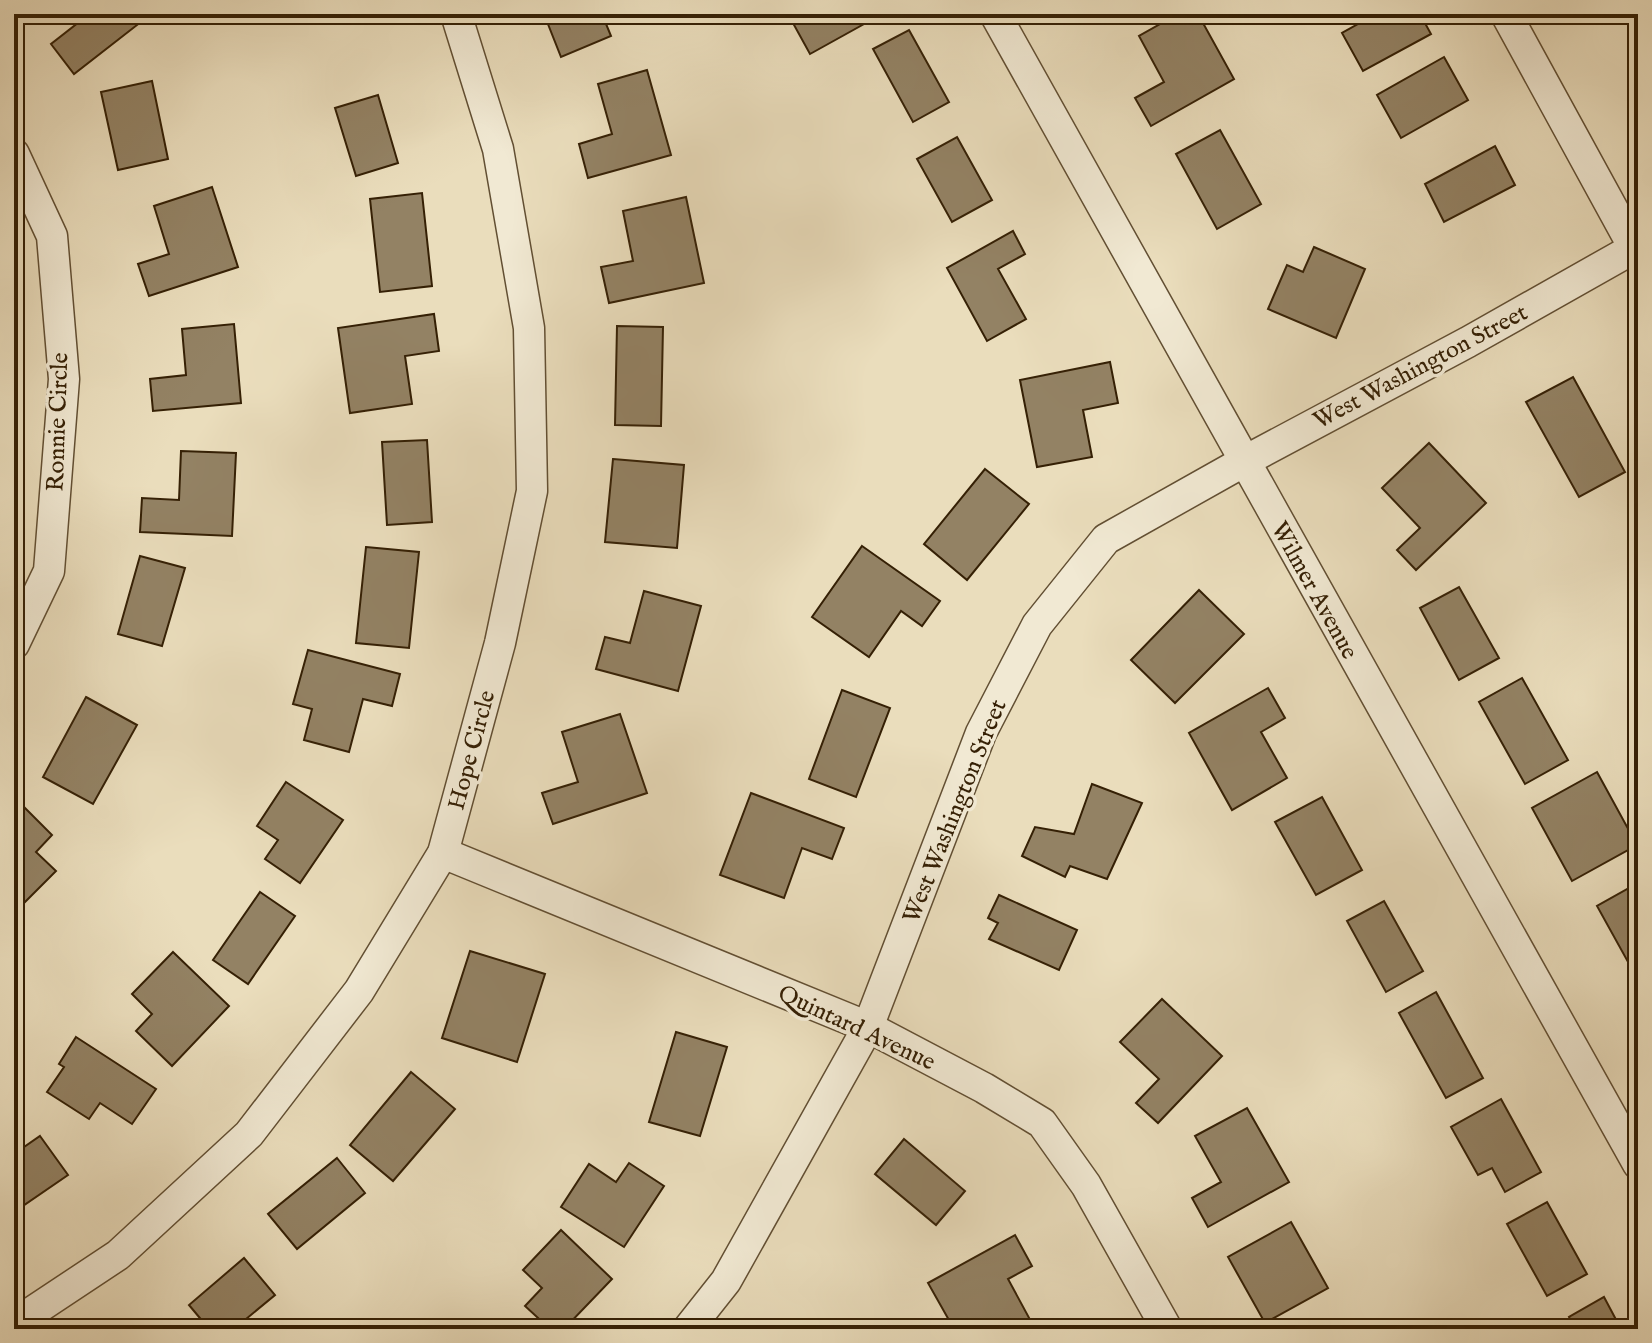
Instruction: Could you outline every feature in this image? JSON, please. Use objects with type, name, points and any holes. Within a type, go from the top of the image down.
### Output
[{"type":"street","name":"Hope Circle","points":[[14,1324],[118,1255],[249,1134],[359,991],[443,853],[500,643],[532,491],[529,328],[498,149],[456,14]]},
{"type":"street","name":"Wilmer Avenue","points":[[995,14],[1638,1164]]},
{"type":"street","points":[[1506,14],[1636,247]]},
{"type":"street","name":"Ronnie Circle","points":[[14,154],[52,236],[64,379],[49,571],[14,644]]},
{"type":"street","name":"West Washington Street","points":[[688,1329],[726,1281],[868,1027],[981,733],[1037,625],[1106,539],[1636,247]]},
{"type":"street","name":"Quintard Avenue","points":[[443,853],[868,1027],[984,1088],[1042,1123],[1086,1185],[1167,1329]]},
{"type":"building","points":[[73,14],[142,14],[146,18],[74,74],[51,44],[79,22]]},
{"type":"building","points":[[544,14],[602,14],[611,36],[561,57]]},
{"type":"building","points":[[788,14],[882,14],[810,54]]},
{"type":"building","points":[[1178,14],[1198,14],[1234,79],[1151,126],[1135,98],[1164,82],[1139,36]]},
{"type":"building","points":[[1376,14],[1420,14],[1431,34],[1363,71],[1342,33]]},
{"type":"building","points":[[909,30],[949,102],[913,122],[873,49]]},
{"type":"building","points":[[1444,57],[1468,100],[1401,138],[1377,95]]},
{"type":"building","points":[[647,70],[671,155],[588,178],[579,144],[612,134],[598,84]]},
{"type":"building","points":[[152,81],[168,159],[118,170],[101,92]]},
{"type":"building","points":[[378,95],[398,163],[356,176],[335,108]]},
{"type":"building","points":[[1220,130],[1261,204],[1217,229],[1176,154]]},
{"type":"building","points":[[957,137],[992,200],[952,222],[917,159]]},
{"type":"building","points":[[1495,146],[1515,185],[1444,222],[1425,184]]},
{"type":"building","points":[[212,187],[238,267],[149,296],[138,264],[169,254],[154,206]]},
{"type":"building","points":[[422,193],[432,286],[380,292],[370,199]]},
{"type":"building","points":[[686,197],[704,283],[609,303],[601,267],[633,261],[623,211]]},
{"type":"building","points":[[1013,231],[1025,254],[998,269],[1026,319],[987,341],[947,268]]},
{"type":"building","points":[[1314,247],[1365,269],[1336,338],[1268,309],[1287,265],[1303,272]]},
{"type":"building","points":[[434,314],[439,351],[405,356],[412,404],[350,413],[338,328]]},
{"type":"building","points":[[234,324],[241,403],[153,411],[150,379],[186,375],[182,329]]},
{"type":"building","points":[[617,326],[663,327],[661,426],[615,425]]},
{"type":"building","points":[[1110,362],[1118,403],[1083,410],[1092,457],[1037,467],[1020,380]]},
{"type":"building","points":[[1573,377],[1625,472],[1579,497],[1526,402]]},
{"type":"building","points":[[427,440],[432,522],[387,525],[382,442]]},
{"type":"building","points":[[1429,443],[1486,503],[1416,570],[1397,550],[1420,528],[1382,488]]},
{"type":"building","points":[[181,451],[236,453],[232,536],[140,532],[142,498],[179,500]]},
{"type":"building","points":[[613,459],[684,465],[677,548],[605,542]]},
{"type":"building","points":[[985,469],[1029,504],[967,580],[924,544]]},
{"type":"building","points":[[862,546],[940,601],[922,626],[901,611],[869,657],[812,617]]},
{"type":"building","points":[[366,547],[419,552],[409,648],[356,643]]},
{"type":"building","points":[[140,556],[185,568],[162,646],[118,634]]},
{"type":"building","points":[[1459,587],[1499,658],[1459,680],[1420,608]]},
{"type":"building","points":[[1199,590],[1244,634],[1175,703],[1131,660]]},
{"type":"building","points":[[644,591],[701,606],[678,691],[596,669],[605,637],[630,643]]},
{"type":"building","points":[[308,650],[400,674],[392,706],[363,699],[349,752],[304,740],[312,709],[293,704]]},
{"type":"building","points":[[1522,678],[1568,760],[1525,784],[1479,702]]},
{"type":"building","points":[[1268,688],[1285,718],[1261,732],[1287,778],[1232,810],[1189,733]]},
{"type":"building","points":[[842,690],[890,708],[856,797],[809,779]]},
{"type":"building","points":[[86,697],[137,725],[93,804],[43,777]]},
{"type":"building","points":[[620,714],[647,793],[553,824],[542,793],[578,782],[562,732]]},
{"type":"building","points":[[1597,772],[1637,845],[1572,881],[1532,808]]},
{"type":"building","points":[[286,782],[343,820],[300,883],[265,859],[278,840],[257,826]]},
{"type":"building","points":[[1092,784],[1142,803],[1107,879],[1070,866],[1065,877],[1022,856],[1035,827],[1074,834]]},
{"type":"building","points":[[751,793],[844,828],[832,859],[802,848],[784,898],[720,875]]},
{"type":"building","points":[[1322,797],[1362,870],[1316,895],[1275,822]]},
{"type":"building","points":[[25,808],[52,835],[36,852],[56,871],[17,910],[14,907],[14,819]]},
{"type":"building","points":[[1638,883],[1638,980],[1597,906]]},
{"type":"building","points":[[260,892],[295,916],[248,984],[213,960]]},
{"type":"building","points":[[999,895],[1077,930],[1059,970],[989,939],[998,923],[988,918]]},
{"type":"building","points":[[1384,901],[1423,971],[1386,992],[1347,921]]},
{"type":"building","points":[[470,951],[545,974],[517,1062],[442,1038]]},
{"type":"building","points":[[173,952],[229,1006],[172,1066],[136,1031],[152,1014],[132,994]]},
{"type":"building","points":[[1436,992],[1483,1078],[1446,1098],[1399,1013]]},
{"type":"building","points":[[1162,999],[1222,1056],[1158,1123],[1136,1103],[1159,1079],[1120,1042]]},
{"type":"building","points":[[676,1032],[727,1047],[700,1136],[649,1122]]},
{"type":"building","points":[[76,1037],[156,1089],[132,1124],[100,1103],[89,1119],[47,1092],[64,1067],[59,1064]]},
{"type":"building","points":[[411,1072],[455,1109],[393,1181],[350,1145]]},
{"type":"building","points":[[1501,1099],[1541,1172],[1505,1192],[1492,1168],[1478,1175],[1451,1127]]},
{"type":"building","points":[[1247,1108],[1289,1182],[1208,1227],[1192,1198],[1221,1182],[1195,1136]]},
{"type":"building","points":[[40,1136],[68,1175],[14,1212],[14,1154]]},
{"type":"building","points":[[904,1139],[965,1191],[936,1225],[875,1174]]},
{"type":"building","points":[[337,1158],[365,1193],[297,1249],[268,1214]]},
{"type":"building","points":[[629,1163],[664,1186],[624,1247],[561,1207],[589,1164],[616,1182]]},
{"type":"building","points":[[1547,1202],[1587,1274],[1547,1296],[1507,1224]]},
{"type":"building","points":[[1291,1222],[1328,1288],[1265,1323],[1228,1257]]},
{"type":"building","points":[[561,1230],[612,1279],[564,1329],[550,1329],[525,1306],[542,1288],[523,1270]]},
{"type":"building","points":[[1015,1235],[1032,1266],[1008,1279],[1034,1327],[954,1329],[928,1283]]},
{"type":"building","points":[[244,1258],[275,1295],[234,1329],[209,1329],[189,1305]]},
{"type":"building","points":[[1604,1297],[1621,1329],[1575,1329],[1569,1317]]}]
